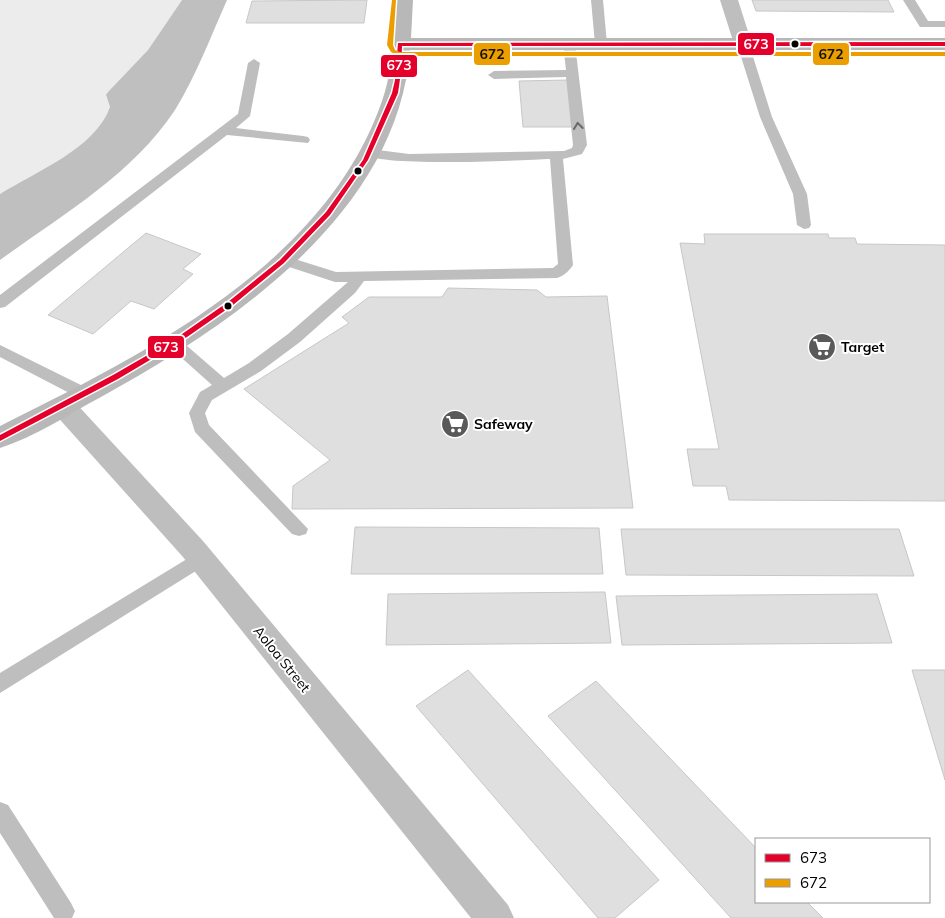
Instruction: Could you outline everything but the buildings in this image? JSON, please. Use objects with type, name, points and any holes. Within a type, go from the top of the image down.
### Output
[{"type":"main road","points":[[0,438],[74,400],[173,343],[221,311],[282,260],[339,200],[370,153],[392,101],[398,78],[404,0]]},
{"type":"main road","points":[[400,44],[945,44]]},
{"type":"street","points":[[729,0],[743,44]]},
{"type":"street","name":"Aoloa Street","points":[[74,400],[200,559],[495,918]]},
{"type":"lane","points":[[597,0],[601,44]]},
{"type":"lane","points":[[910,2],[924,25],[945,24]]},
{"type":"lane","points":[[370,153],[409,158],[572,154],[580,148],[569,44]]},
{"type":"lane","points":[[743,44],[766,117],[800,194],[804,224]]},
{"type":"lane","points":[[0,303],[244,116],[254,63]]},
{"type":"lane","points":[[494,75],[572,73]]},
{"type":"lane","points":[[224,132],[303,140]]},
{"type":"lane","points":[[282,260],[329,276],[548,274],[561,271],[566,265],[556,155]]},
{"type":"lane","points":[[299,529],[201,428],[197,414],[200,404],[206,396],[270,356],[294,338],[344,296],[359,277]]},
{"type":"lane","points":[[173,343],[223,386]]},
{"type":"lane","points":[[0,350],[74,400]]},
{"type":"lane","points":[[0,684],[200,559]]},
{"type":"lane","points":[[0,813],[63,911]]},
{"type":"shaded area","points":[[0,0],[182,0],[148,50],[108,92],[106,96],[110,107],[103,122],[92,135],[63,158],[0,194]]},
{"type":"shaded area","points":[[182,0],[227,0],[196,70],[175,110],[158,133],[117,174],[71,210],[0,260],[0,194],[63,158],[92,135],[103,122],[110,107],[106,95],[108,92],[148,50]]},
{"type":"transit line","name":"672","points":[[394,0],[390,45],[393,51],[399,54],[945,54]]},
{"type":"transit line","name":"673","points":[[0,438],[116,377],[174,342],[230,304],[282,261],[328,213],[366,160],[393,100],[400,44],[945,44]]},
{"type":"place","name":"Target","points":[[822,347]]},
{"type":"place","name":"Safeway","points":[[455,424]]}]
